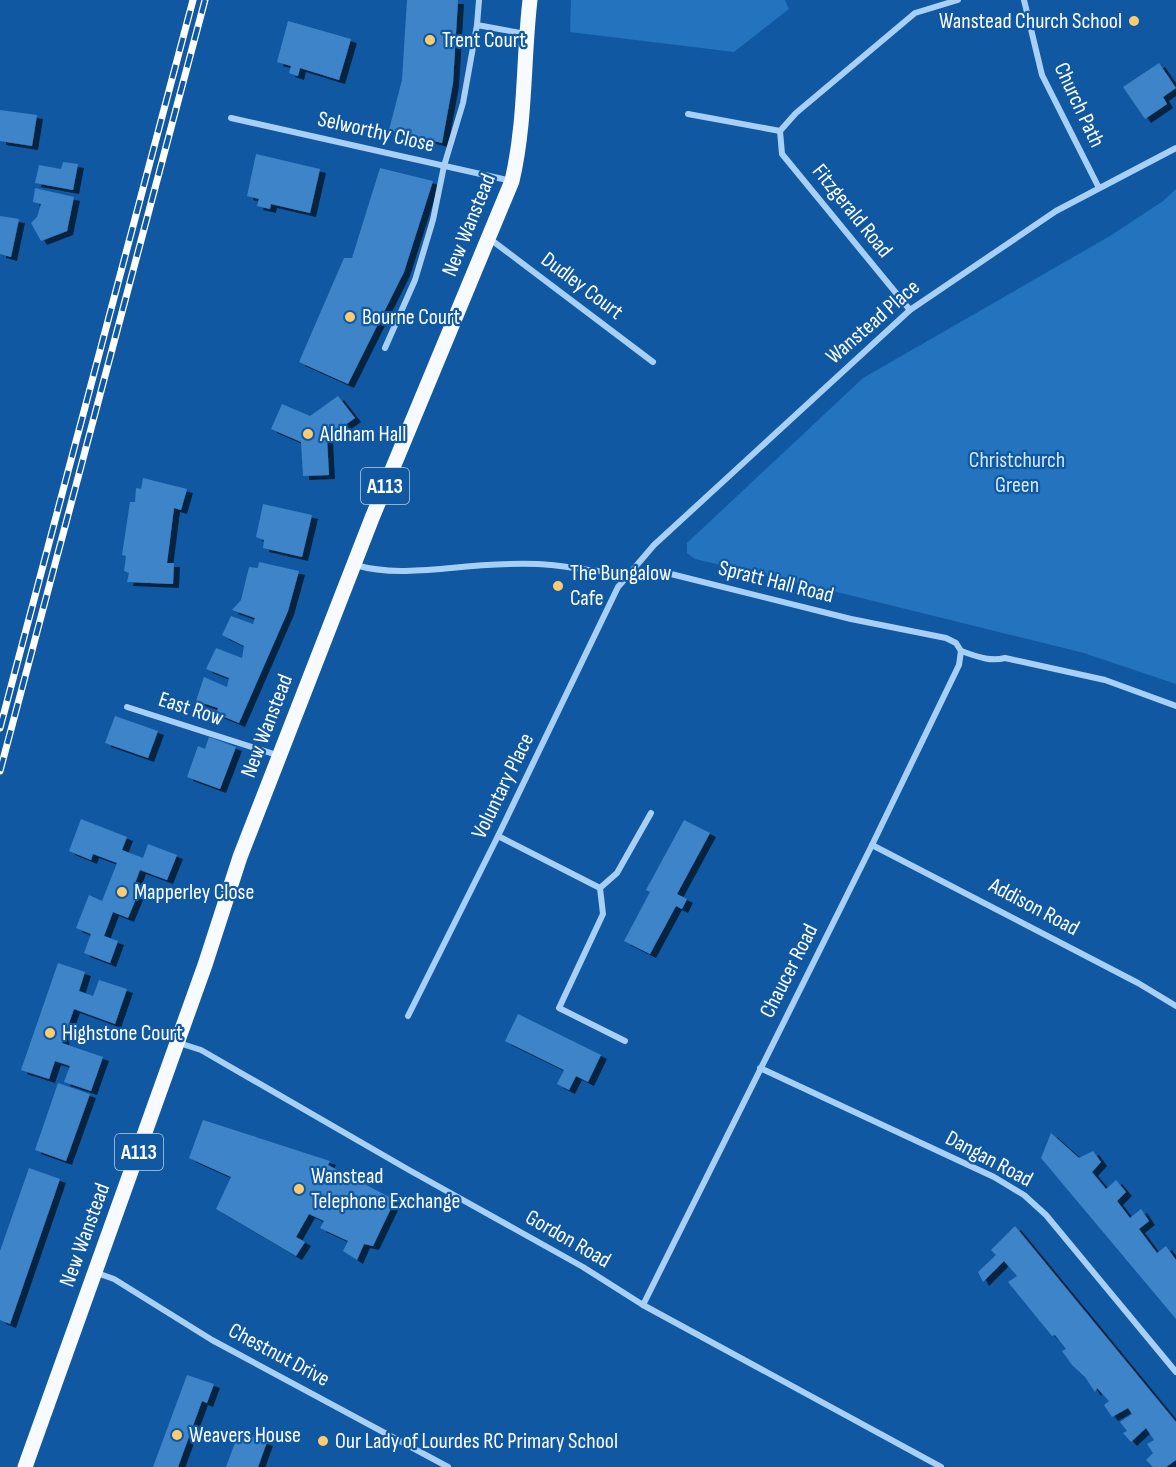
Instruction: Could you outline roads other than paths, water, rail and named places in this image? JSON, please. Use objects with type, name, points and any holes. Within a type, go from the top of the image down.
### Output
[{"type":"main road","name":"New Wanstead","points":[[25,1467],[96,1272],[240,857],[354,565],[512,181],[517,160],[526,78],[526,34],[530,0]]},
{"type":"street","points":[[385,348],[415,280],[433,220],[444,166],[463,103],[480,0]]},
{"type":"street","points":[[688,114],[780,130],[796,113],[915,13],[958,0]]},
{"type":"street","name":"Church Path","points":[[1024,0],[1042,75],[1099,188]]},
{"type":"street","points":[[477,26],[526,34]]},
{"type":"street","name":"Selworthy Close","points":[[231,118],[512,181]]},
{"type":"street","name":"Fitzgerald Road","points":[[780,130],[782,154],[910,310]]},
{"type":"street","name":"Wanstead Place","points":[[630,572],[654,545],[910,310],[1030,227],[1176,148]]},
{"type":"street","name":"Dudley Court","points":[[490,239],[653,362]]},
{"type":"street","name":"Spratt Hall Road","points":[[354,565],[372,570],[396,572],[538,564],[660,577],[671,574],[851,619],[946,638],[956,643],[961,651],[995,661],[1005,658],[1106,680],[1176,706]]},
{"type":"street","name":"Voluntary Place","points":[[408,1016],[618,587],[630,572]]},
{"type":"street","name":"Chaucer Road","points":[[643,1305],[872,845],[959,665],[961,651]]},
{"type":"street","name":"East Row","points":[[127,706],[279,756]]},
{"type":"street","points":[[600,888],[617,873],[651,813]]},
{"type":"street","points":[[498,836],[600,888]]},
{"type":"street","name":"Addison Road","points":[[872,845],[1138,983],[1176,1006]]},
{"type":"street","points":[[600,888],[603,914],[559,1008],[625,1041]]},
{"type":"street","name":"Gordon Road","points":[[177,1042],[201,1050],[583,1267],[643,1305],[941,1467]]},
{"type":"street","name":"Dangan Road","points":[[760,1068],[994,1177],[1024,1195],[1046,1215],[1176,1372]]},
{"type":"street","name":"Chestnut Drive","points":[[96,1272],[114,1279],[212,1340],[448,1467]]},
{"type":"railway","points":[[0,728],[193,0]]},
{"type":"railway","points":[[0,771],[205,0]]},
{"type":"place","name":"Wanstead Church School","points":[[1134,21]]},
{"type":"place","name":"Trent Court","points":[[430,40]]},
{"type":"place","name":"Bourne Court","points":[[350,317]]},
{"type":"place","name":"Aldham Hall","points":[[308,434]]},
{"type":"place","name":"The Bungalow Cafe","points":[[558,586]]},
{"type":"place","name":"Mapperley Close","points":[[122,892]]},
{"type":"place","name":"Highstone Court","points":[[50,1033]]},
{"type":"place","name":"Wanstead Telephone Exchange","points":[[299,1189]]},
{"type":"place","name":"Weavers House","points":[[177,1435]]},
{"type":"place","name":"Our Lady of Lourdes RC Primary School","points":[[323,1441]]},
{"type":"park label","name":"Christchurch Green","points":[[1017,473]]}]
